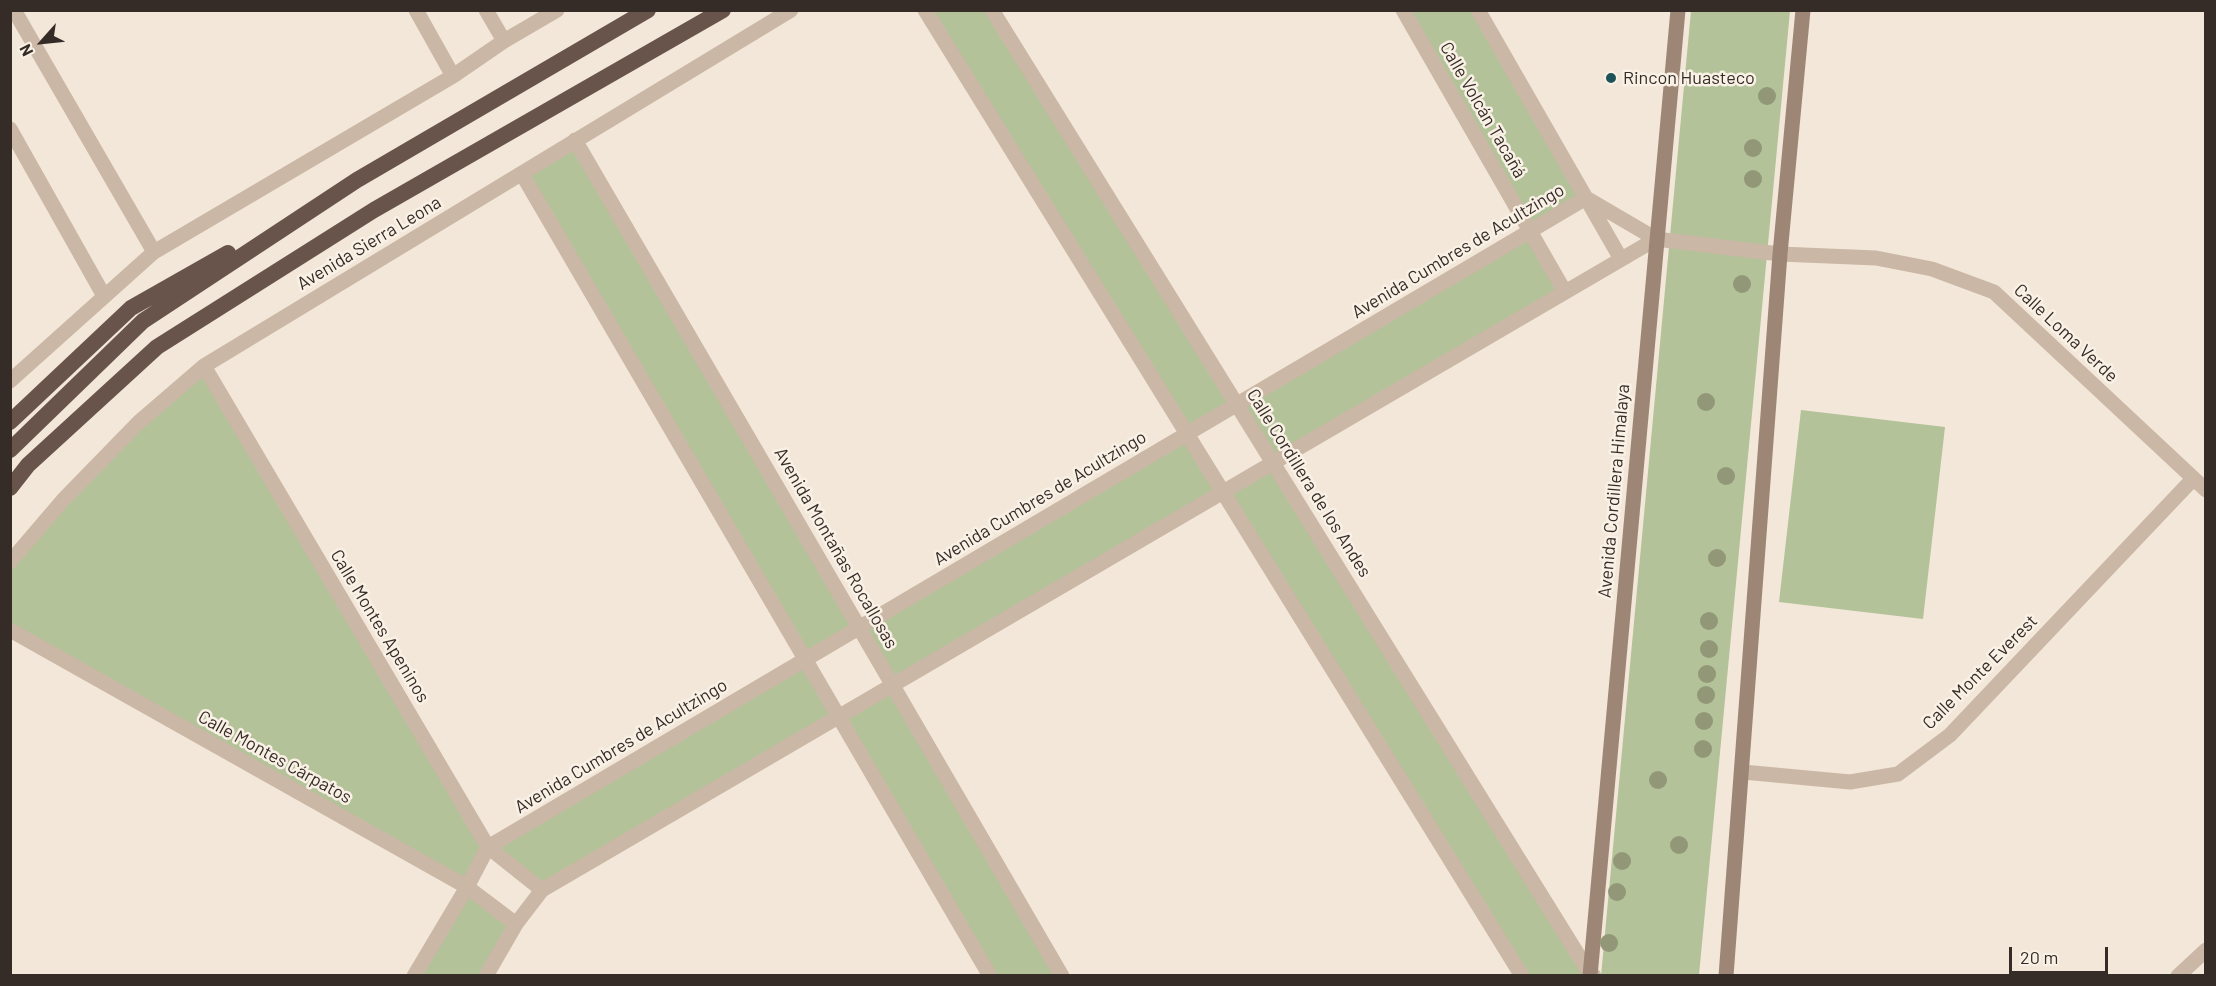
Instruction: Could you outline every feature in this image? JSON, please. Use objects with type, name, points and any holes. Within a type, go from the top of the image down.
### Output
[{"type":"highway","points":[[10,422],[131,308],[357,180],[648,10]]},
{"type":"highway","name":"Avenida Sierra Leona","points":[[10,488],[28,465],[157,347],[374,210],[723,10]]},
{"type":"highway","points":[[10,450],[143,321],[357,180]]},
{"type":"main road","name":"Avenida Cordillera Himalaya","points":[[1592,975],[1678,10]]},
{"type":"main road","points":[[1726,975],[1780,254],[1803,10]]},
{"type":"street","points":[[14,10],[154,252]]},
{"type":"street","points":[[416,10],[453,76]]},
{"type":"street","points":[[486,10],[504,41]]},
{"type":"street","points":[[10,381],[154,252],[453,76],[504,41],[557,10]]},
{"type":"street","name":"Avenida Sierra Leona","points":[[10,562],[63,500],[139,422],[204,366],[791,10]]},
{"type":"street","points":[[925,10],[1522,975]]},
{"type":"street","name":"Calle Cordillera de los Andes","points":[[992,10],[1592,975]]},
{"type":"street","name":"Calle Volcán Tacañá","points":[[1403,10],[1565,292]]},
{"type":"street","points":[[1478,10],[1622,259]]},
{"type":"street","points":[[10,129],[104,296]]},
{"type":"street","name":"Avenida Montañas Rocallosas","points":[[575,140],[1061,975]]},
{"type":"street","points":[[522,174],[990,975]]},
{"type":"street","name":"Avenida Cumbres de Acultzingo","points":[[488,847],[1586,198],[1656,239]]},
{"type":"street","points":[[486,975],[516,924],[542,890],[1656,239]]},
{"type":"street","name":"Calle Loma Verde","points":[[1656,239],[1780,254],[1876,258],[1932,268],[1994,292],[2205,490]]},
{"type":"street","name":"Calle Montes Apeninos","points":[[204,366],[488,847],[542,890]]},
{"type":"street","name":"Calle Monte Everest","points":[[1743,772],[1850,782],[1898,774],[1950,735],[2193,479]]},
{"type":"street","name":"Calle Montes Cárpatos","points":[[10,630],[467,887],[516,924]]},
{"type":"street","points":[[414,975],[467,887],[488,847]]},
{"type":"street","points":[[2178,975],[2205,950]]},
{"type":"green space","points":[[925,11],[992,11],[1237,404],[1187,434],[1223,492],[893,684],[1061,975],[990,975],[839,716],[542,890],[488,848],[467,887],[11,630],[11,562],[204,366],[488,847],[805,660],[522,174],[575,140],[860,627],[1186,434]],"holes":[[[860,628],[893,685],[839,716],[806,660]]]},
{"type":"green space","points":[[1403,11],[1478,11],[1586,198],[1530,231],[1565,292],[1273,463],[1237,404],[1529,231]]},
{"type":"green space","points":[[1691,11],[1790,11],[1699,975],[1601,976]]},
{"type":"green space","points":[[1801,410],[1945,427],[1923,619],[1779,602]]},
{"type":"green space","points":[[1273,463],[1590,975],[1522,975],[1223,492]]},
{"type":"green space","points":[[467,887],[516,924],[486,975],[414,975]]},
{"type":"place","name":"Rincon Huasteco","points":[[1611,78]]}]
